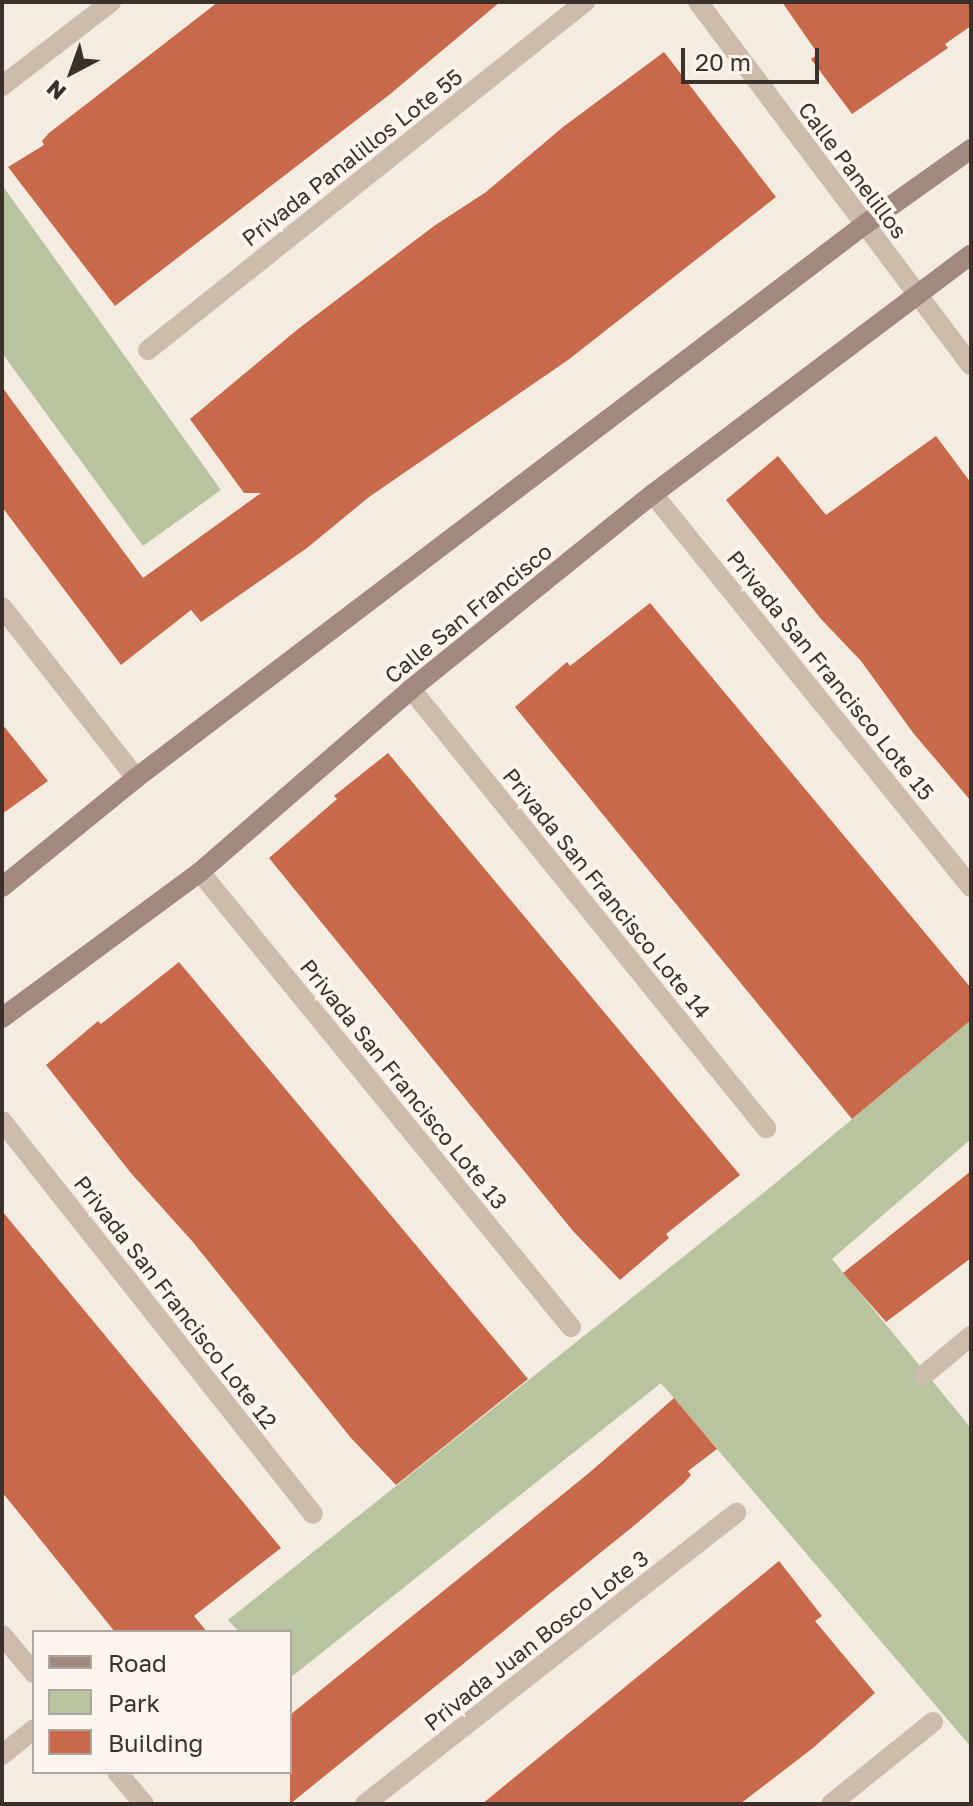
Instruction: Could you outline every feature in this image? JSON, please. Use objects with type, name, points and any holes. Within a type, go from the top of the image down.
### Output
[{"type":"street","points":[[2,86],[111,2]]},
{"type":"street","name":"Privada Panalillos Lote 55","points":[[148,350],[585,2]]},
{"type":"street","name":"Calle Panelillos","points":[[698,2],[971,365]]},
{"type":"street","points":[[2,887],[136,778],[864,225],[971,149]]},
{"type":"street","name":"Calle San Francisco","points":[[2,1018],[200,872],[411,689],[653,494],[971,254]]},
{"type":"street","name":"Privada San Francisco Lote 15","points":[[653,494],[971,887]]},
{"type":"street","points":[[2,607],[136,778]]},
{"type":"street","name":"Privada San Francisco Lote 14","points":[[411,689],[766,1128]]},
{"type":"street","name":"Privada San Francisco Lote 13","points":[[200,872],[571,1327]]},
{"type":"street","name":"Privada San Francisco Lote 12","points":[[2,1121],[313,1514]]},
{"type":"street","points":[[924,1375],[971,1336]]},
{"type":"street","name":"Privada Juan Bosco Lote 3","points":[[365,1804],[736,1513]]},
{"type":"street","points":[[2,1635],[32,1671]]},
{"type":"street","points":[[831,1804],[933,1722]]},
{"type":"street","points":[[2,1755],[32,1731]]},
{"type":"street","points":[[119,1774],[144,1804]]},
{"type":"green space","points":[[2,185],[221,490],[143,546],[2,353]]},
{"type":"green space","points":[[971,1020],[971,1139],[832,1259],[971,1428],[971,1747],[661,1383],[292,1676],[292,1630],[237,1630],[228,1620],[772,1186]]},
{"type":"building","points":[[218,2],[500,2],[389,95],[115,306],[8,167],[44,145],[42,141],[49,133]]},
{"type":"building","points":[[782,2],[971,2],[971,26],[945,44],[948,48],[852,114],[811,59],[818,54]]},
{"type":"building","points":[[664,52],[776,197],[568,360],[369,497],[307,548],[201,622],[191,610],[121,665],[2,507],[2,387],[143,578],[261,493],[244,493],[190,419],[298,329],[434,226],[486,192],[563,127]]},
{"type":"building","points":[[936,436],[971,483],[971,801],[914,734],[861,661],[821,619],[726,500],[778,456],[826,515]]},
{"type":"building","points":[[650,603],[971,988],[971,1020],[852,1119],[515,707],[567,662],[570,666]]},
{"type":"building","points":[[2,724],[48,781],[2,814]]},
{"type":"building","points":[[388,753],[740,1175],[666,1234],[669,1238],[620,1280],[573,1231],[269,858],[337,799],[334,796]]},
{"type":"building","points":[[179,962],[528,1379],[396,1485],[351,1438],[192,1241],[130,1172],[46,1065],[98,1021],[101,1024]]},
{"type":"building","points":[[971,1171],[971,1258],[886,1322],[843,1273]]},
{"type":"building","points":[[2,1211],[281,1548],[194,1616],[205,1630],[113,1630],[2,1492]]},
{"type":"building","points":[[674,1398],[717,1449],[688,1471],[691,1475],[684,1483],[636,1524],[290,1804],[292,1713],[589,1473]]},
{"type":"building","points":[[779,1561],[822,1616],[815,1621],[875,1693],[813,1748],[740,1804],[482,1804]]}]
